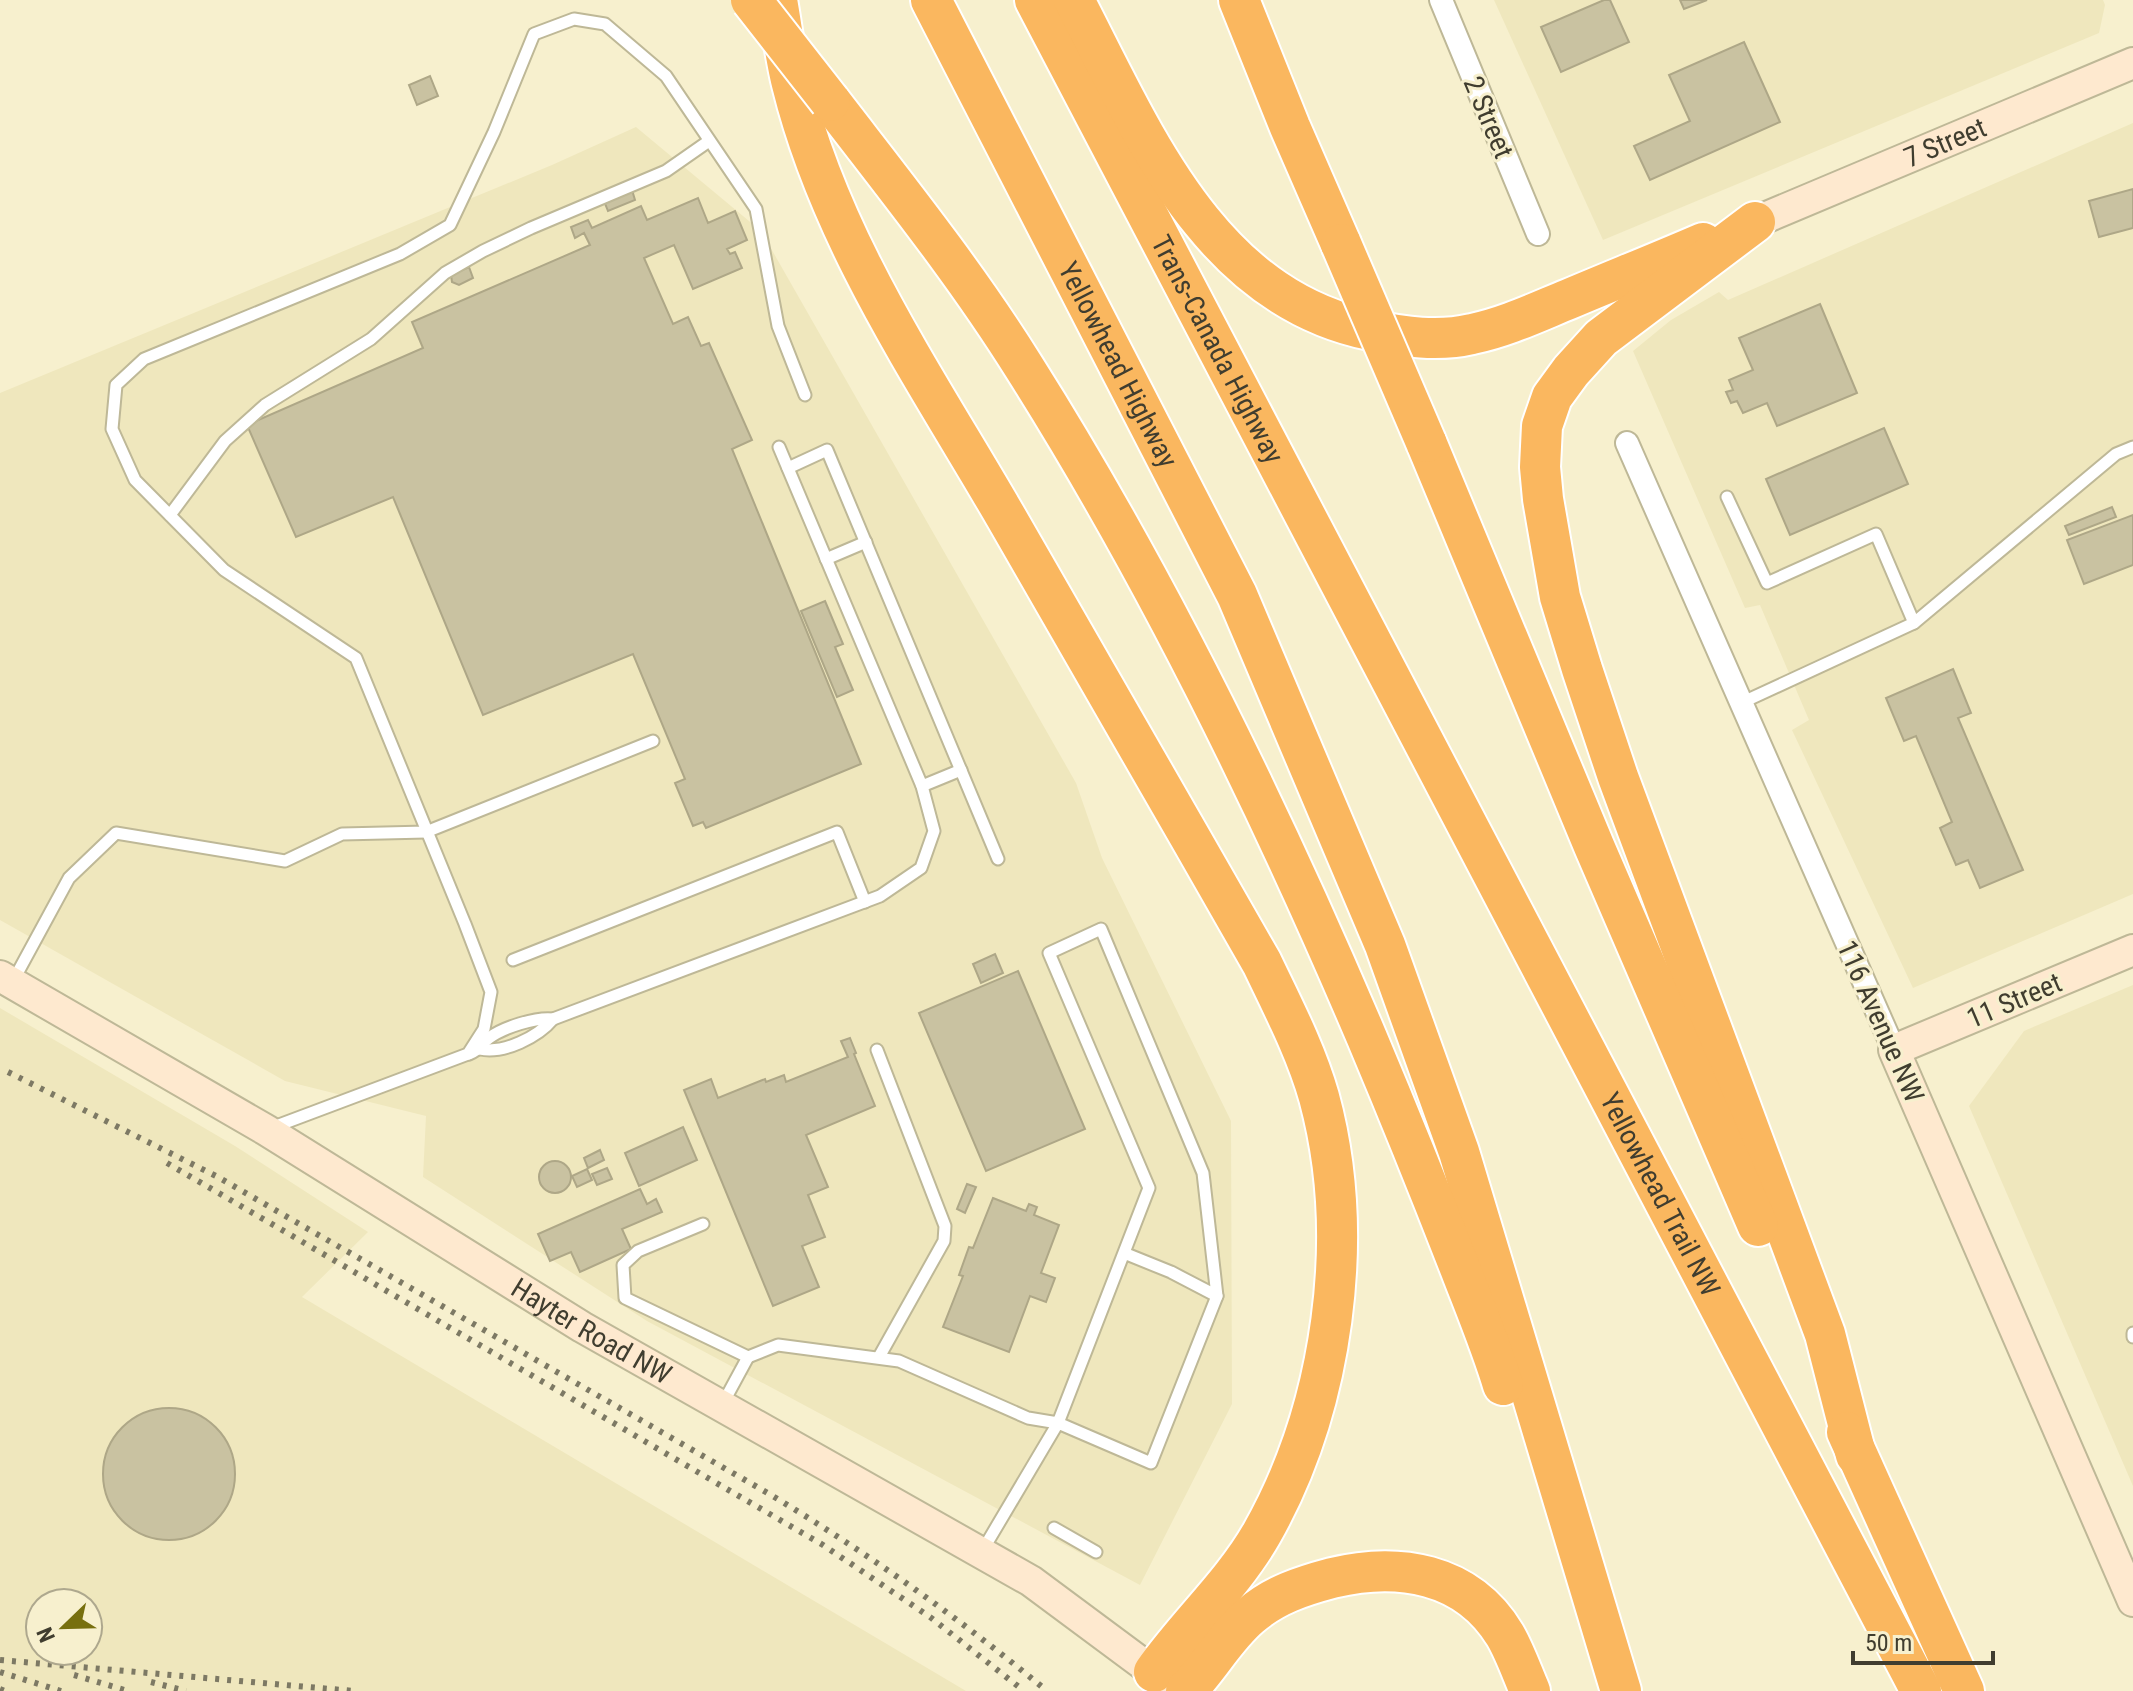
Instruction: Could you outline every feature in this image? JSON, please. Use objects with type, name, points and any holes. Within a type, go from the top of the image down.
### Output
[{"type":"highway","points":[[751,0],[944,250],[1022,364],[1131,549],[1263,807],[1415,1150],[1497,1364],[1574,1608],[1608,1691]]},
{"type":"highway","points":[[777,0],[791,83],[807,133],[827,188],[869,281],[900,340],[1003,512],[1262,963],[1295,1032],[1319,1098],[1334,1176],[1338,1238],[1326,1351],[1305,1441],[1288,1484],[1261,1535],[1224,1587],[1183,1680]]},
{"type":"highway","name":"Yellowhead Highway","points":[[931,0],[1237,595],[1385,945],[1459,1152],[1621,1691]]},
{"type":"highway","name":"Trans-Canada Highway","points":[[1035,0],[1401,699]]},
{"type":"highway","points":[[1074,0],[1159,164],[1211,233],[1233,257],[1290,301],[1355,327],[1401,337],[1438,339],[1472,334],[1508,324],[1755,222]]},
{"type":"highway","points":[[1218,0],[1290,127]]},
{"type":"highway","points":[[1239,0],[1594,846],[1856,1455],[1964,1691]]},
{"type":"highway","points":[[1755,222],[1601,338],[1571,371],[1552,397],[1542,426],[1541,483],[1554,574],[1582,669],[1618,777],[1825,1334],[1856,1455]]},
{"type":"highway","name":"Yellowhead Trail NW","points":[[1401,699],[1921,1691]]},
{"type":"highway","points":[[1183,1680],[1250,1616],[1285,1592],[1362,1571],[1397,1571],[1431,1576],[1453,1585],[1484,1611],[1504,1634],[1530,1691]]},
{"type":"street","name":"2 Street","points":[[1441,0],[1538,234]]},
{"type":"street","name":"7 Street","points":[[1755,222],[2133,63]]},
{"type":"street","name":"116 Avenue NW","points":[[1627,443],[2133,1601]]},
{"type":"street","name":"11 Street","points":[[1894,1050],[2133,950]]},
{"type":"street","name":"Hayter Road NW","points":[[6,979],[266,1130],[582,1327],[1049,1594],[1111,1620],[1183,1680]]},
{"type":"lane","points":[[468,1054],[484,1029],[491,992],[356,658],[224,570],[135,480],[112,429],[116,385],[144,359],[400,254],[450,225],[494,132],[534,34],[574,19],[605,24],[666,76],[756,209],[778,326],[805,395]]},
{"type":"lane","points":[[170,515],[225,441],[265,405],[371,339],[445,273],[531,228],[666,171],[709,141]]},
{"type":"lane","points":[[266,1130],[480,1049],[493,1052],[543,1031],[553,1019],[880,896],[921,868],[934,831],[922,786],[779,447]]},
{"type":"lane","points":[[1741,703],[1914,623],[2116,454],[2133,447]]},
{"type":"lane","points":[[788,468],[827,450],[998,859]]},
{"type":"lane","points":[[1727,497],[1767,583],[1876,534],[1914,623]]},
{"type":"lane","points":[[826,559],[866,542]]},
{"type":"lane","points":[[6,979],[69,878],[116,833],[285,861],[342,834],[426,832],[653,741]]},
{"type":"lane","points":[[922,786],[961,770]]},
{"type":"lane","points":[[513,960],[837,832],[865,902]]},
{"type":"lane","points":[[721,1406],[748,1357],[778,1345],[879,1357],[899,1361],[1028,1418],[1058,1423],[1151,1463],[1217,1296],[1203,1173],[1101,929],[1049,953],[1149,1188],[1058,1423],[980,1553]]},
{"type":"lane","points":[[877,1050],[945,1226],[944,1241],[879,1357]]},
{"type":"lane","points":[[703,1224],[638,1251],[623,1265],[625,1298],[748,1357]]},
{"type":"lane","points":[[1124,1253],[1171,1272],[1217,1296]]},
{"type":"lane","points":[[1054,1528],[1096,1552]]},
{"type":"shaded area","points":[[1494,0],[2103,0],[2105,5],[2099,33],[1603,240]]},
{"type":"shaded area","points":[[2133,123],[2133,894],[1913,988],[1792,730],[1809,720],[1760,605],[1745,608],[1633,351],[1671,320],[1719,292],[1728,300]]},
{"type":"shaded area","points":[[636,127],[761,231],[1076,783],[1102,858],[1231,1121],[1232,1404],[1140,1585],[647,1321],[423,1177],[426,1116],[285,1081],[0,920],[0,393],[552,165]]},
{"type":"shaded area","points":[[2133,985],[2133,1486],[1969,1106],[2024,1031]]},
{"type":"shaded area","points":[[0,1008],[235,1146],[368,1232],[302,1297],[966,1691],[0,1691]]},
{"type":"building","points":[[1610,0],[1629,42],[1561,72],[1541,27]]},
{"type":"building","points":[[1680,0],[1707,0],[1684,9]]},
{"type":"building","points":[[1744,42],[1780,122],[1650,180],[1634,146],[1690,121],[1669,75]]},
{"type":"building","points":[[430,76],[438,96],[417,105],[409,85]]},
{"type":"building","points":[[2133,189],[2133,228],[2099,237],[2089,201]]},
{"type":"building","points":[[632,190],[635,200],[608,211],[604,201]]},
{"type":"building","points":[[698,198],[708,223],[735,211],[747,240],[727,249],[730,254],[735,252],[742,268],[693,289],[674,245],[644,258],[673,324],[688,317],[701,346],[709,343],[752,440],[732,449],[861,764],[706,828],[703,822],[693,826],[675,783],[685,779],[633,654],[483,715],[393,497],[296,537],[247,425],[423,348],[412,322],[590,245],[584,233],[575,238],[571,227],[588,220],[592,228],[641,206],[647,220]]},
{"type":"building","points":[[469,267],[473,278],[459,285],[452,282],[451,275]]},
{"type":"building","points":[[1820,304],[1857,393],[1777,426],[1767,403],[1743,413],[1737,401],[1731,403],[1726,392],[1733,390],[1729,380],[1753,370],[1739,338]]},
{"type":"building","points":[[1884,428],[1908,484],[1790,535],[1766,479]]},
{"type":"building","points":[[2112,507],[2116,517],[2069,535],[2065,526]]},
{"type":"building","points":[[2133,515],[2133,565],[2084,584],[2067,540]]},
{"type":"building","points":[[825,601],[843,644],[835,647],[853,690],[837,697],[801,611]]},
{"type":"building","points":[[1953,669],[1971,713],[1958,718],[2023,870],[1980,888],[1968,860],[1956,865],[1940,828],[1952,822],[1916,736],[1904,741],[1886,698]]},
{"type":"building","points":[[995,954],[1003,973],[981,983],[973,964]]},
{"type":"building","points":[[1018,971],[1085,1129],[986,1171],[919,1013]]},
{"type":"building","points":[[850,1038],[875,1106],[806,1135],[828,1187],[808,1195],[825,1237],[802,1246],[819,1287],[773,1306],[684,1090],[711,1079],[718,1098],[765,1079],[766,1082],[784,1075],[786,1082],[848,1057],[841,1041]]},
{"type":"building","points":[[683,1127],[697,1160],[639,1186],[625,1153]]},
{"type":"building","points":[[600,1150],[604,1160],[588,1168],[584,1158]]},
{"type":"building","points":[[555,1161],[566,1166],[571,1177],[566,1188],[555,1193],[544,1188],[539,1177],[544,1166]]},
{"type":"building","points":[[607,1168],[612,1179],[597,1185],[592,1174]]},
{"type":"building","points":[[587,1169],[592,1180],[577,1187],[572,1176]]},
{"type":"building","points":[[967,1184],[976,1187],[965,1213],[957,1209]]},
{"type":"building","points":[[640,1189],[647,1204],[656,1199],[662,1212],[622,1229],[631,1249],[580,1272],[571,1252],[550,1261],[538,1234]]},
{"type":"building","points":[[993,1198],[1026,1211],[1029,1204],[1037,1207],[1034,1215],[1059,1225],[1041,1273],[1055,1278],[1046,1302],[1030,1296],[1009,1352],[943,1327],[963,1276],[959,1275],[969,1247],[973,1248]]},
{"type":"building","points":[[169,1408],[194,1413],[216,1427],[230,1449],[235,1474],[230,1499],[216,1521],[194,1535],[169,1540],[144,1535],[122,1521],[108,1499],[103,1474],[108,1449],[122,1427],[144,1413]]},
{"type":"railway","points":[[8,1072],[216,1176],[771,1495],[913,1588],[1047,1691]]},
{"type":"railway","points":[[167,1163],[823,1545],[930,1617],[1024,1691]]},
{"type":"railway","points":[[0,1660],[354,1691]]},
{"type":"railway","points":[[0,1672],[61,1691]]},
{"type":"railway","points":[[74,1675],[128,1691]]},
{"type":"railway","points":[[151,1682],[186,1691]]},
{"type":"railway","points":[[0,1689],[5,1691]]}]
